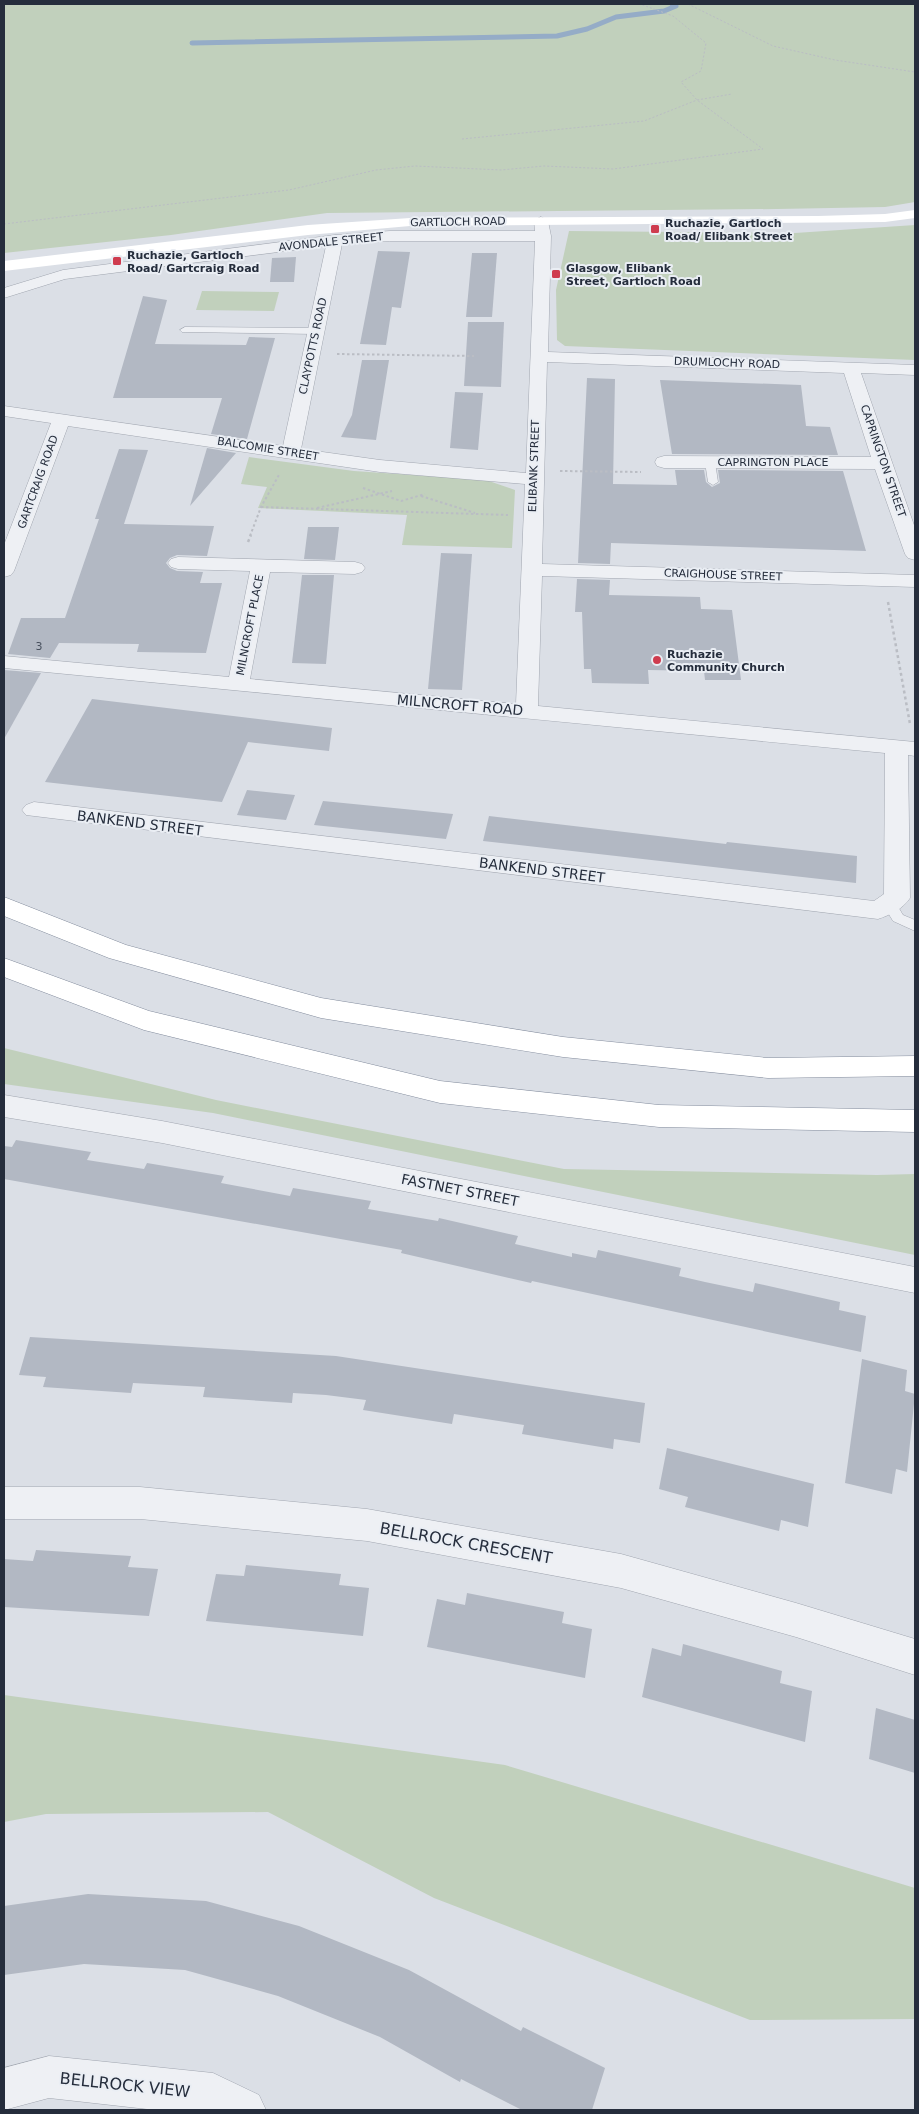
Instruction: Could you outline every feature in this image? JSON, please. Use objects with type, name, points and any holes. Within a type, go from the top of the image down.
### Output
[{"type":"main road","name":"GARTLOCH ROAD","points":[[4,266],[308,230],[410,222],[542,229],[818,220],[915,214]]},
{"type":"main road","points":[[4,906],[118,952],[321,1008],[563,1047],[758,1067],[915,1066]]},
{"type":"main road","points":[[4,967],[144,1020],[440,1092],[659,1116],[915,1121]]},
{"type":"street","name":"AVONDALE STREET","points":[[4,292],[62,275],[335,240],[542,229]]},
{"type":"street","name":"ELIBANK STREET","points":[[527,712],[542,229]]},
{"type":"street","name":"CLAYPOTTS ROAD","points":[[291,453],[335,240]]},
{"type":"street","name":"DRUMLOCHY ROAD","points":[[538,357],[915,370]]},
{"type":"street","name":"CAPRINGTON STREET","points":[[851,368],[882,463],[915,554]]},
{"type":"street","name":"BALCOMIE STREET","points":[[4,411],[380,466],[534,475]]},
{"type":"street","name":"GARTCRAIG ROAD","points":[[4,570],[61,420]]},
{"type":"street","name":"CAPRINGTON PLACE","points":[[664,462],[882,463]]},
{"type":"street","name":"MILNCROFT PLACE","points":[[178,564],[355,568]]},
{"type":"street","name":"MILNCROFT PLACE","points":[[238,686],[261,565]]},
{"type":"street","name":"CRAIGHOUSE STREET","points":[[531,570],[915,581]]},
{"type":"street","name":"MILNCROFT ROAD","points":[[4,662],[909,749]]},
{"type":"street","points":[[889,903],[896,898],[909,749]]},
{"type":"street","name":"BANKEND STREET","points":[[34,810],[878,910],[889,903]]},
{"type":"street","name":"FASTNET STREET","points":[[4,1106],[162,1132],[915,1280]]},
{"type":"street","name":"BELLROCK CRESCENT","points":[[4,1503],[140,1503],[367,1525],[621,1571],[796,1620],[915,1657]]},
{"type":"street","name":"BELLROCK VIEW","points":[[4,2088],[49,2077],[213,2094],[244,2110]]},
{"type":"lane","points":[[185,330],[316,332]]},
{"type":"lane","points":[[710,462],[713,482]]},
{"type":"lane","points":[[889,903],[898,918],[915,926]]},
{"type":"path","points":[[4,224],[289,190],[376,170],[415,166],[501,170],[544,166],[613,169],[763,149],[697,100],[680,82],[700,71],[706,43],[673,16],[641,4]]},
{"type":"path","points":[[688,4],[773,46],[836,60],[915,72]]},
{"type":"path","points":[[462,139],[644,121],[697,100],[732,94]]},
{"type":"path","points":[[312,354],[474,356]]},
{"type":"path","points":[[239,565],[261,507],[291,453]]},
{"type":"path","points":[[534,475],[650,472],[664,462]]},
{"type":"path","points":[[312,509],[394,491]]},
{"type":"path","points":[[411,492],[481,514]]},
{"type":"path","points":[[261,507],[533,516]]},
{"type":"path","points":[[884,580],[909,749]]},
{"type":"green space","points":[[4,4],[915,4],[915,202],[885,207],[327,213],[171,235],[4,253]]},
{"type":"green space","points":[[915,225],[915,360],[565,346],[557,340],[556,290],[569,231],[795,233]]},
{"type":"green space","points":[[202,291],[279,292],[274,311],[196,310]]},
{"type":"green space","points":[[249,457],[354,471],[486,480],[515,490],[512,548],[402,545],[407,515],[258,508],[267,487],[241,484]]},
{"type":"green space","points":[[4,1048],[216,1100],[564,1169],[877,1175],[915,1174],[915,1255],[213,1113],[4,1084]]},
{"type":"green space","points":[[4,1695],[505,1765],[915,1888],[915,2019],[750,2020],[434,1898],[268,1812],[46,1814],[4,1822]]},
{"type":"building","points":[[378,251],[410,252],[401,308],[392,307],[386,345],[360,344]]},
{"type":"building","points":[[472,253],[497,253],[492,317],[466,317]]},
{"type":"building","points":[[296,257],[294,282],[270,282],[272,258]]},
{"type":"building","points":[[143,296],[167,300],[155,344],[246,345],[249,337],[275,338],[247,439],[211,434],[222,398],[113,398]]},
{"type":"building","points":[[468,322],[504,322],[501,387],[464,386]]},
{"type":"building","points":[[362,360],[389,360],[376,440],[341,437],[352,415]]},
{"type":"building","points":[[587,378],[615,379],[613,484],[677,485],[675,470],[704,470],[706,482],[712,487],[720,483],[718,470],[843,471],[866,551],[611,543],[610,564],[578,563]]},
{"type":"building","points":[[660,380],[801,385],[806,426],[830,427],[838,455],[672,454]]},
{"type":"building","points":[[455,392],[483,393],[478,450],[450,448]]},
{"type":"building","points":[[207,448],[236,453],[190,506]]},
{"type":"building","points":[[119,449],[148,450],[124,524],[214,526],[207,556],[177,555],[170,558],[166,563],[170,568],[177,571],[203,572],[200,583],[222,583],[206,653],[137,652],[139,644],[59,643],[50,658],[8,654],[21,618],[65,618],[99,519],[95,519]]},
{"type":"building","points":[[308,527],[339,527],[335,560],[304,559]]},
{"type":"building","points":[[441,553],[472,554],[462,690],[428,689]]},
{"type":"building","points":[[302,575],[334,575],[326,664],[292,663]]},
{"type":"building","points":[[577,579],[610,580],[609,595],[700,597],[701,609],[732,610],[741,680],[705,680],[704,671],[648,670],[649,684],[592,683],[591,669],[584,669],[582,612],[575,612]]},
{"type":"building","points":[[4,670],[41,673],[4,739]]},
{"type":"building","points":[[92,699],[332,728],[329,751],[248,742],[222,802],[45,782]]},
{"type":"building","points":[[247,790],[295,795],[286,820],[237,815]]},
{"type":"building","points":[[323,801],[453,814],[446,839],[314,825]]},
{"type":"building","points":[[489,816],[726,844],[727,842],[857,856],[856,883],[483,841]]},
{"type":"building","points":[[16,1140],[91,1152],[87,1160],[144,1169],[147,1163],[224,1176],[221,1183],[290,1196],[293,1188],[371,1201],[368,1209],[438,1221],[439,1218],[518,1236],[515,1244],[572,1257],[572,1253],[596,1258],[598,1250],[681,1268],[679,1276],[705,1282],[753,1292],[755,1283],[840,1302],[839,1310],[866,1316],[861,1352],[532,1281],[531,1283],[401,1253],[402,1250],[4,1179],[4,1146],[12,1147]]},
{"type":"building","points":[[30,1337],[336,1356],[645,1403],[640,1443],[614,1439],[613,1449],[522,1434],[524,1425],[454,1414],[452,1424],[363,1410],[366,1400],[326,1395],[293,1393],[292,1403],[203,1397],[205,1387],[133,1383],[131,1393],[43,1387],[46,1377],[19,1375]]},
{"type":"building","points":[[862,1359],[907,1370],[905,1391],[915,1394],[907,1472],[896,1469],[892,1494],[845,1483]]},
{"type":"building","points":[[667,1448],[814,1484],[808,1527],[781,1520],[779,1531],[685,1507],[688,1497],[659,1489]]},
{"type":"building","points":[[36,1550],[131,1556],[128,1567],[158,1569],[149,1616],[4,1607],[4,1559],[33,1561]]},
{"type":"building","points":[[246,1565],[341,1574],[339,1585],[369,1588],[363,1636],[206,1621],[216,1574],[244,1576]]},
{"type":"building","points":[[467,1593],[564,1612],[562,1623],[592,1629],[585,1678],[427,1647],[437,1599],[465,1605]]},
{"type":"building","points":[[683,1644],[782,1671],[780,1683],[812,1691],[805,1742],[642,1697],[652,1648],[681,1656]]},
{"type":"building","points":[[876,1708],[915,1720],[915,1773],[869,1759]]},
{"type":"building","points":[[88,1894],[206,1901],[299,1926],[409,1970],[521,2031],[523,2027],[605,2068],[592,2110],[522,2110],[461,2079],[460,2082],[380,2037],[278,1996],[185,1970],[84,1964],[4,1975],[4,1906]]},
{"type":"waterway","points":[[192,43],[557,36],[587,29],[616,17],[664,11],[676,6],[672,4]]},
{"type":"place","name":"Ruchazie, Gartloch Road/ Elibank Street","points":[[655,229]]},
{"type":"place","name":"Ruchazie, Gartloch Road/ Gartcraig Road","points":[[117,261]]},
{"type":"place","name":"Glasgow, Elibank Street, Gartloch Road","points":[[556,274]]},
{"type":"place","name":"Ruchazie Community Church","points":[[657,660]]}]
